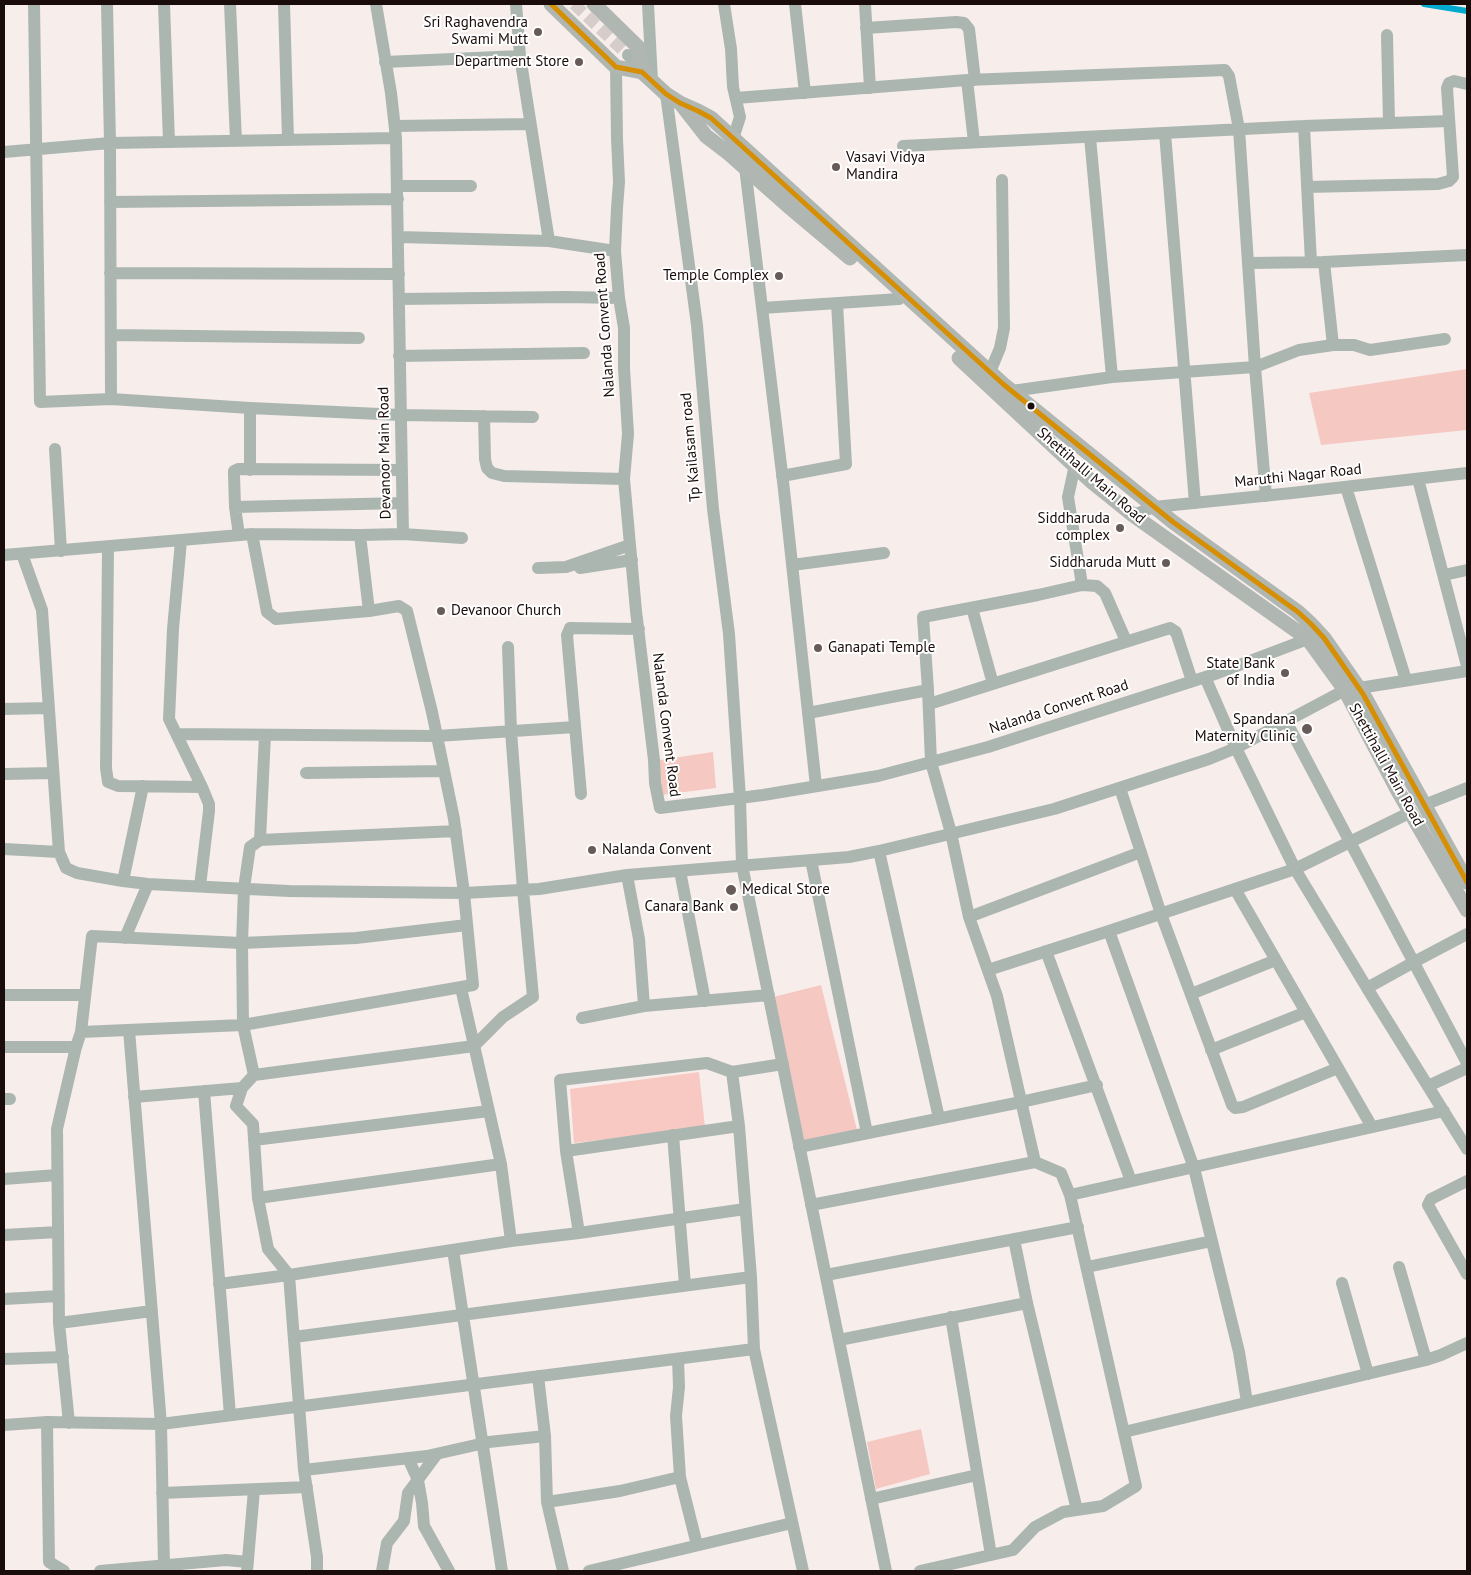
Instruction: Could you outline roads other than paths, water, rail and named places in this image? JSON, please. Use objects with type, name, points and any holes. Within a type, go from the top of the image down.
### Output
[{"type":"main road","points":[[551,4],[616,67],[647,76]]},
{"type":"main road","points":[[594,4],[638,46],[647,76]]},
{"type":"main road","name":"Shettihalli Main Road","points":[[647,76],[666,94],[711,118],[733,139],[749,162],[787,205],[1005,392],[1173,522],[1298,612],[1352,689],[1398,792],[1418,808],[1467,882]]},
{"type":"main road","name":"Shettihalli Main Road","points":[[680,103],[706,136],[749,162],[990,372],[1005,392],[1075,466],[1133,515],[1313,636]]},
{"type":"main road","name":"Shettihalli Main Road","points":[[1418,808],[1467,910]]},
{"type":"street","points":[[34,4],[40,402],[111,399],[401,415],[533,417]]},
{"type":"street","points":[[107,4],[110,143],[111,399]]},
{"type":"street","points":[[164,4],[169,142]]},
{"type":"street","points":[[230,4],[236,142]]},
{"type":"street","points":[[284,4],[288,140]]},
{"type":"street","name":"Devanoor Main Road","points":[[4,555],[252,534],[402,534],[398,200],[395,132],[376,4]]},
{"type":"street","points":[[516,4],[520,56],[549,241]]},
{"type":"street","points":[[647,76],[648,4]]},
{"type":"street","points":[[724,4],[731,49],[733,86],[740,117],[733,139]]},
{"type":"street","points":[[794,4],[805,93]]},
{"type":"street","points":[[865,4],[870,88]]},
{"type":"street","points":[[866,28],[964,23],[969,30],[974,142]]},
{"type":"street","points":[[1387,35],[1389,123]]},
{"type":"street","points":[[628,55],[647,76]]},
{"type":"street","points":[[386,62],[520,56]]},
{"type":"street","name":"Nalanda Convent Road","points":[[616,67],[616,139],[619,182],[615,251],[624,328],[624,368],[628,434],[624,479],[638,629],[654,760],[655,783],[660,808],[740,798],[878,776],[988,747],[1205,677],[1313,636]]},
{"type":"street","points":[[736,98],[971,80],[1225,70],[1229,76],[1239,129],[1255,367],[1266,496]]},
{"type":"street","points":[[1307,187],[1445,183],[1449,181],[1452,176],[1447,88],[1454,81],[1467,84]]},
{"type":"street","name":"Tp Kailasam road","points":[[666,94],[697,325],[713,509],[729,634],[740,798],[742,865],[886,1571]]},
{"type":"street","points":[[903,146],[1304,126],[1449,121]]},
{"type":"street","points":[[4,152],[110,143],[288,140],[530,124]]},
{"type":"street","points":[[1304,126],[1310,262]]},
{"type":"street","points":[[1165,133],[1195,503]]},
{"type":"street","points":[[1090,137],[1112,377]]},
{"type":"street","points":[[749,162],[762,308],[816,786]]},
{"type":"street","points":[[990,372],[1000,348],[1004,328],[1002,180]]},
{"type":"street","points":[[397,186],[470,186]]},
{"type":"street","points":[[110,202],[398,200]]},
{"type":"street","points":[[398,237],[549,241],[615,251]]},
{"type":"street","points":[[1249,263],[1324,262],[1467,255]]},
{"type":"street","points":[[1324,262],[1333,346]]},
{"type":"street","points":[[110,273],[399,274]]},
{"type":"street","points":[[399,299],[619,298]]},
{"type":"street","points":[[762,308],[898,299]]},
{"type":"street","points":[[782,476],[846,464],[837,303]]},
{"type":"street","points":[[111,335],[360,338]]},
{"type":"street","points":[[1005,392],[1112,377],[1255,367],[1300,350],[1333,346],[1354,345],[1370,350],[1445,340]]},
{"type":"street","points":[[399,356],[584,353]]},
{"type":"street","points":[[250,408],[250,470]]},
{"type":"street","points":[[484,416],[485,459],[487,468],[492,473],[504,476],[624,479]]},
{"type":"street","points":[[55,449],[61,551]]},
{"type":"street","points":[[1075,466],[1068,497],[1082,585]]},
{"type":"street","points":[[239,535],[235,507],[234,471],[238,469],[402,470]]},
{"type":"street","name":"Maruthi Nagar Road","points":[[1133,515],[1154,507],[1467,473]]},
{"type":"street","points":[[1418,479],[1467,666]]},
{"type":"street","points":[[1346,487],[1406,680]]},
{"type":"street","points":[[235,507],[402,503]]},
{"type":"street","points":[[81,1032],[243,1025],[473,986],[468,925],[456,831],[437,736],[407,611],[398,606],[369,611],[276,619],[267,612],[252,534]]},
{"type":"street","points":[[402,534],[462,538]]},
{"type":"street","points":[[360,535],[369,611]]},
{"type":"street","points":[[181,541],[173,629],[169,718],[209,804],[200,886]]},
{"type":"street","points":[[538,568],[566,566],[630,545]]},
{"type":"street","points":[[108,547],[106,768],[108,782],[118,786],[202,787]]},
{"type":"street","points":[[792,565],[884,553]]},
{"type":"street","points":[[22,554],[42,610],[59,852],[66,868],[77,873],[148,884],[289,891],[464,893],[539,889],[627,875],[849,857],[1054,809],[1209,759],[1236,748],[1352,689],[1467,671]]},
{"type":"street","points":[[570,569],[632,560]]},
{"type":"street","points":[[1444,575],[1467,570]]},
{"type":"street","points":[[1035,1162],[997,996],[969,917],[951,833],[931,762],[923,617],[1082,585],[1097,586],[1105,593],[1126,641]]},
{"type":"street","points":[[972,608],[993,684]]},
{"type":"street","points":[[582,794],[567,635],[570,628],[638,629]]},
{"type":"street","points":[[929,704],[1170,628],[1176,632],[1192,681]]},
{"type":"street","points":[[317,1571],[317,1557],[304,1470],[289,1275],[268,1249],[258,1198],[254,1124],[236,1106],[242,1088],[254,1075],[474,1046],[503,1017],[533,997],[511,731],[508,647]]},
{"type":"street","points":[[1205,677],[1236,748],[1295,869],[1467,1149]]},
{"type":"street","points":[[808,713],[928,690]]},
{"type":"street","points":[[4,709],[48,708]]},
{"type":"street","points":[[1286,721],[1467,1063]]},
{"type":"street","points":[[177,734],[437,736],[575,727]]},
{"type":"street","points":[[260,840],[265,735]]},
{"type":"street","points":[[306,773],[444,771]]},
{"type":"street","points":[[4,774],[53,773]]},
{"type":"street","points":[[123,881],[143,786]]},
{"type":"street","points":[[1120,788],[1160,914],[1235,1108],[1243,1108],[1338,1068]]},
{"type":"street","points":[[988,970],[1295,869],[1418,808],[1467,788]]},
{"type":"street","points":[[254,1075],[243,1025],[242,943],[244,888],[250,847],[260,840],[456,831]]},
{"type":"street","points":[[4,849],[59,852]]},
{"type":"street","points":[[879,851],[939,1118]]},
{"type":"street","points":[[969,917],[1141,852]]},
{"type":"street","points":[[811,860],[867,1133]]},
{"type":"street","points":[[680,870],[704,1001]]},
{"type":"street","points":[[627,875],[639,939],[644,1006]]},
{"type":"street","points":[[125,938],[148,884]]},
{"type":"street","points":[[1235,889],[1372,1127]]},
{"type":"street","points":[[69,1422],[59,1323],[58,1123],[81,1032],[92,936],[242,943],[356,938],[468,925]]},
{"type":"street","points":[[1108,931],[1194,1168],[1239,1352],[1247,1402]]},
{"type":"street","points":[[1367,988],[1467,934]]},
{"type":"street","points":[[1046,951],[1131,1181]]},
{"type":"street","points":[[1190,994],[1276,960]]},
{"type":"street","points":[[461,988],[501,1164],[511,1241]]},
{"type":"street","points":[[4,995],[85,995]]},
{"type":"street","points":[[582,1018],[644,1006],[769,995]]},
{"type":"street","points":[[1211,1050],[1306,1012]]},
{"type":"street","points":[[129,1030],[161,1424],[164,1566]]},
{"type":"street","points":[[4,1047],[76,1047]]},
{"type":"street","points":[[579,1233],[566,1151],[560,1080],[707,1062],[732,1072],[783,1064]]},
{"type":"street","points":[[1428,1086],[1467,1068]]},
{"type":"street","points":[[732,1072],[739,1126],[751,1277],[754,1349],[803,1571]]},
{"type":"street","points":[[799,1147],[1097,1085]]},
{"type":"street","points":[[134,1097],[242,1088]]},
{"type":"street","points":[[204,1091],[230,1415]]},
{"type":"street","points":[[254,1140],[489,1111]]},
{"type":"street","points":[[1070,1194],[1444,1111]]},
{"type":"street","points":[[566,1151],[739,1126]]},
{"type":"street","points":[[673,1135],[685,1285]]},
{"type":"street","points":[[811,1205],[1035,1162],[1060,1173],[1070,1194],[1136,1486],[1103,1506],[1063,1512],[1035,1527],[1014,1550],[920,1571]]},
{"type":"street","points":[[258,1198],[501,1164]]},
{"type":"street","points":[[4,1179],[57,1175]]},
{"type":"street","points":[[1467,1181],[1431,1199],[1428,1205],[1467,1274]]},
{"type":"street","points":[[219,1284],[745,1209]]},
{"type":"street","points":[[826,1275],[1078,1227]]},
{"type":"street","points":[[4,1236],[58,1232]]},
{"type":"street","points":[[1014,1239],[1027,1303],[1077,1510]]},
{"type":"street","points":[[1087,1267],[1212,1241]]},
{"type":"street","points":[[453,1250],[502,1571]]},
{"type":"street","points":[[1399,1268],[1426,1360]]},
{"type":"street","points":[[294,1337],[751,1277]]},
{"type":"street","points":[[1342,1283],[1368,1374]]},
{"type":"street","points":[[4,1299],[59,1296]]},
{"type":"street","points":[[839,1340],[1027,1303]]},
{"type":"street","points":[[59,1323],[152,1311]]},
{"type":"street","points":[[951,1317],[991,1555]]},
{"type":"street","points":[[1124,1432],[1426,1360],[1467,1343]]},
{"type":"street","points":[[4,1425],[47,1422],[161,1424],[754,1349]]},
{"type":"street","points":[[4,1359],[62,1357]]},
{"type":"street","points":[[678,1359],[679,1387],[676,1416],[680,1477],[697,1545]]},
{"type":"street","points":[[538,1376],[545,1436],[547,1502],[563,1571]]},
{"type":"street","points":[[47,1422],[49,1562],[64,1571]]},
{"type":"street","points":[[304,1470],[437,1454],[483,1443],[545,1436]]},
{"type":"street","points":[[382,1571],[387,1542],[404,1521],[408,1493],[437,1454]]},
{"type":"street","points":[[408,1458],[418,1480],[424,1526],[450,1571]]},
{"type":"street","points":[[871,1499],[977,1475]]},
{"type":"street","points":[[547,1502],[620,1490],[680,1477]]},
{"type":"street","points":[[162,1493],[306,1487]]},
{"type":"street","points":[[100,1571],[226,1560],[248,1566],[254,1490]]},
{"type":"street","points":[[404,1521],[424,1526]]},
{"type":"street","points":[[588,1571],[792,1523]]},
{"type":"tunnel","points":[[574,4],[628,55]]},
{"type":"place","name":"Sri Raghavendra Swami Mutt","points":[[538,32]]},
{"type":"place","name":"Department Store","points":[[579,62]]},
{"type":"place","name":"Vasavi Vidya Mandira","points":[[836,167]]},
{"type":"place","name":"Temple Complex","points":[[779,276]]},
{"type":"place","name":"Siddharuda complex","points":[[1120,528]]},
{"type":"place","name":"Siddharuda Mutt","points":[[1166,563]]},
{"type":"place","name":"Devanoor Church","points":[[441,611]]},
{"type":"place","name":"Ganapati Temple","points":[[818,648]]},
{"type":"place","name":"State Bank of India","points":[[1285,673]]},
{"type":"place","name":"Spandana Maternity Clinic","points":[[1307,729]]},
{"type":"place","name":"Nalanda Convent","points":[[592,850]]},
{"type":"place","name":"Medical Store","points":[[731,890]]},
{"type":"place","name":"Canara Bank","points":[[734,907]]}]
